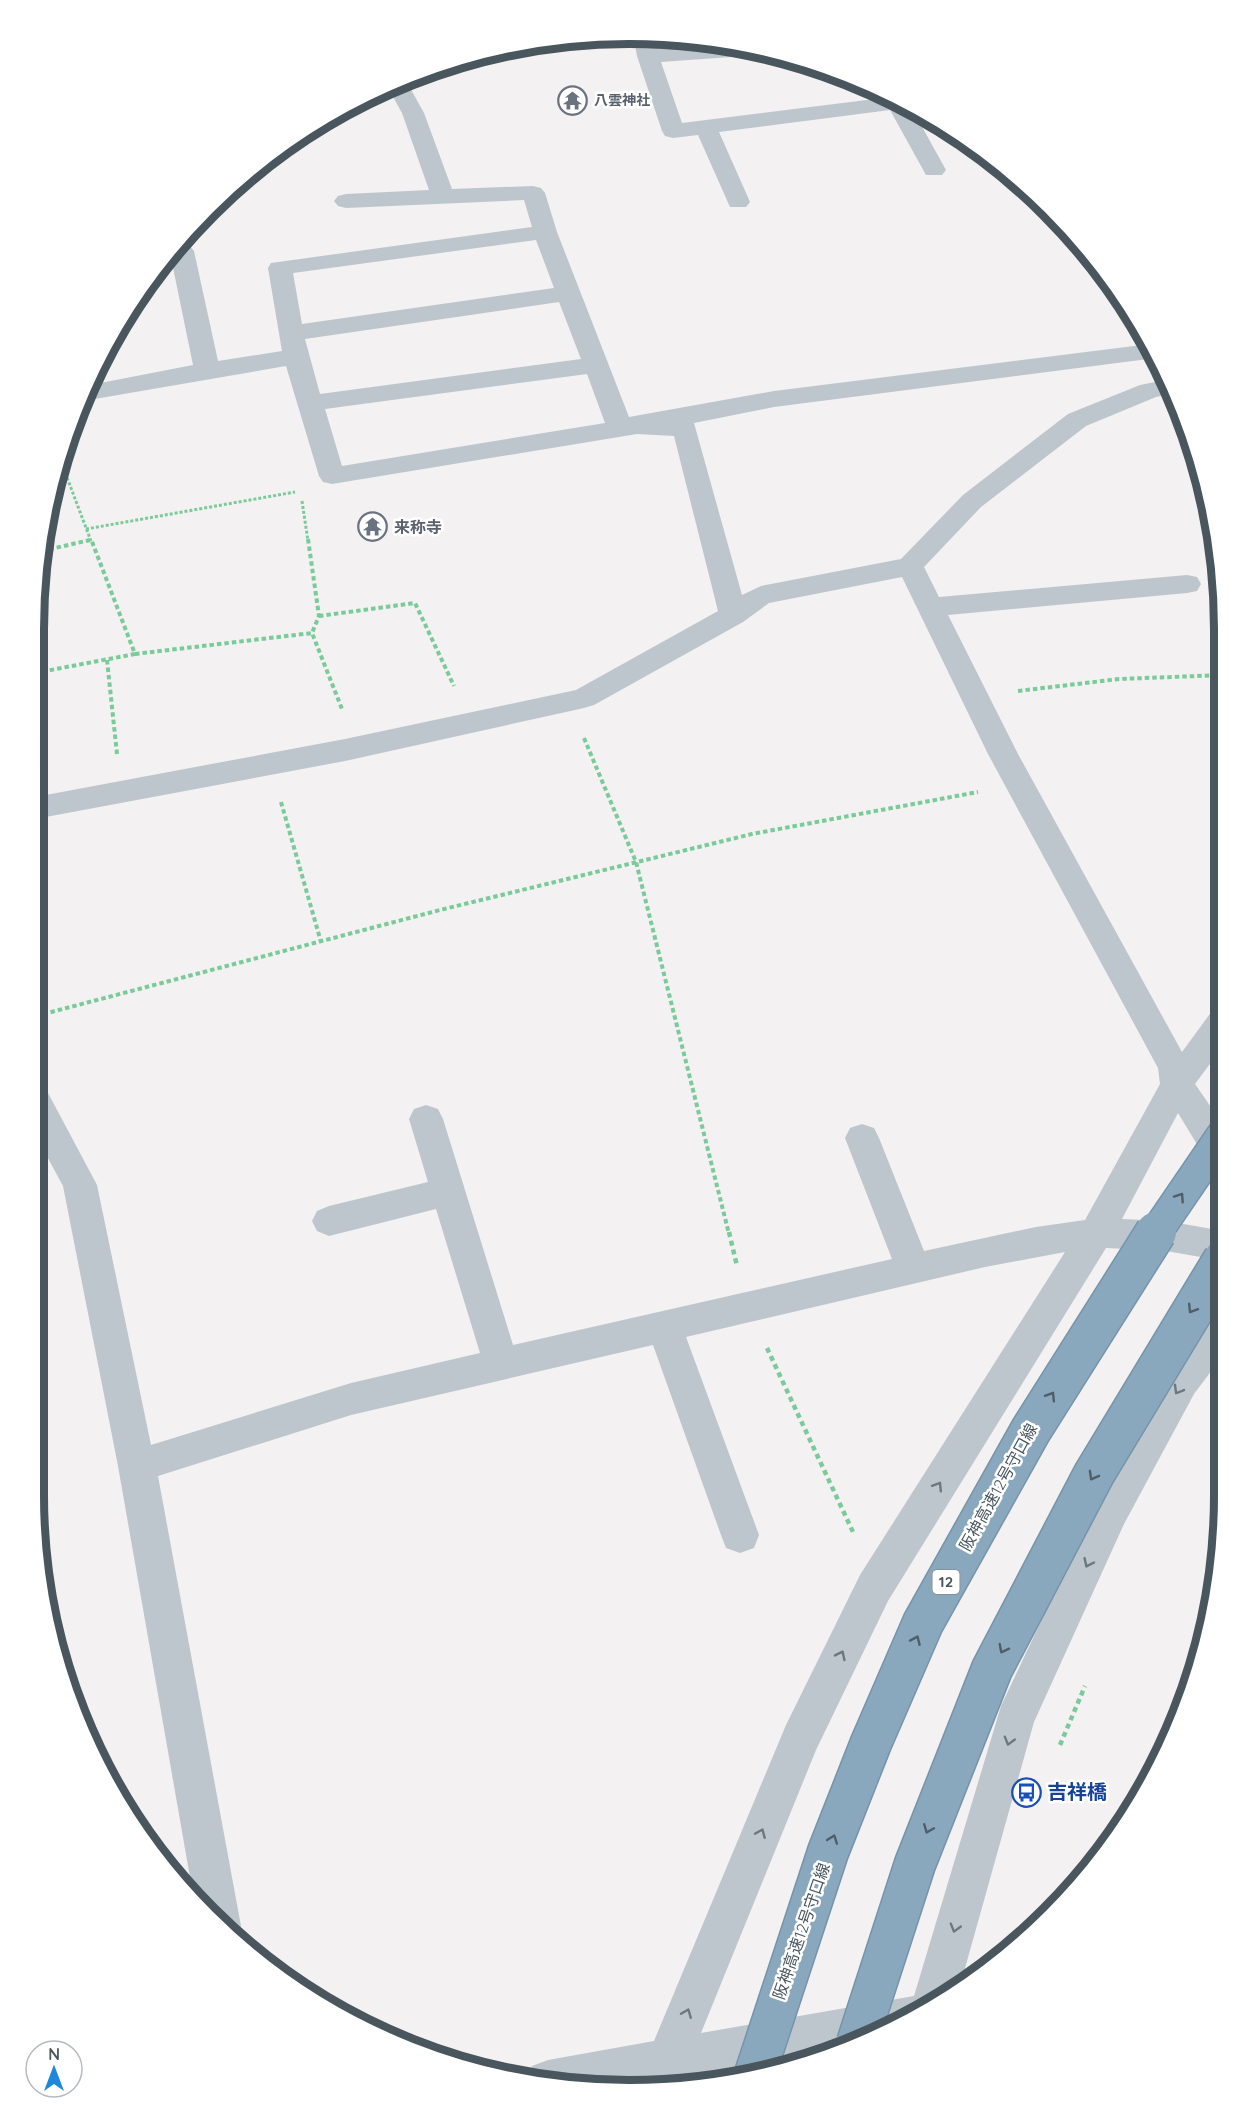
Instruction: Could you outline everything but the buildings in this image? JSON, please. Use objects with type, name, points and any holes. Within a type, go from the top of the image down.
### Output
[{"type":"highway","name":"阪神高速12号守口線","points":[[757,2065],[782,1981],[837,1829],[918,1634],[1024,1437],[1120,1285],[1214,1148]]},
{"type":"highway","points":[[861,2031],[915,1864],[992,1670],[1094,1474],[1214,1276]]},
{"type":"street","points":[[680,46],[646,45],[673,131],[887,104]]},
{"type":"street","points":[[401,90],[413,113],[443,196]]},
{"type":"street","points":[[905,113],[934,170]]},
{"type":"street","points":[[706,127],[738,202]]},
{"type":"street","points":[[346,201],[533,193],[545,232],[619,425],[686,428],[733,615]]},
{"type":"street","points":[[545,232],[280,268],[294,345],[332,476],[636,426],[774,399],[1145,352]]},
{"type":"street","points":[[182,251],[207,370]]},
{"type":"street","points":[[94,392],[207,370],[294,345],[569,293]]},
{"type":"street","points":[[309,403],[596,365]]},
{"type":"street","points":[[44,806],[357,747],[584,698],[733,615],[761,595],[910,566],[972,501],[1077,420],[1149,391],[1162,388]]},
{"type":"street","points":[[910,566],[1019,784],[1174,1067],[1177,1084],[1214,1140]]},
{"type":"street","points":[[931,607],[1187,584]]},
{"type":"street","points":[[665,2074],[800,1739],[874,1588],[1095,1235],[1177,1084],[1214,1034]]},
{"type":"street","points":[[44,1118],[80,1185],[137,1466],[217,1910]]},
{"type":"street","points":[[426,1119],[501,1364]]},
{"type":"street","points":[[862,1138],[913,1268]]},
{"type":"street","points":[[329,1221],[448,1192]]},
{"type":"street","points":[[137,1466],[351,1399],[913,1268],[1068,1236],[1178,1236],[1214,1244]]},
{"type":"street","points":[[664,1326],[740,1535]]},
{"type":"street","points":[[937,1991],[1015,1720],[1112,1512],[1181,1383],[1214,1338]]},
{"type":"street","points":[[600,2078],[665,2074],[714,2053],[883,2021]]},
{"type":"path","points":[[65,472],[135,654]]},
{"type":"path","points":[[86,529],[301,491],[319,616],[312,633],[357,747]]},
{"type":"path","points":[[50,549],[90,540]]},
{"type":"path","points":[[319,616],[415,603],[472,722]]},
{"type":"path","points":[[44,671],[135,654],[312,633]]},
{"type":"path","points":[[107,660],[121,791]]},
{"type":"path","points":[[975,699],[1059,684],[1214,675]]},
{"type":"path","points":[[568,701],[636,862],[747,1307],[867,1563],[874,1588]]},
{"type":"path","points":[[270,764],[321,942]]},
{"type":"path","points":[[44,1014],[752,834],[1019,784]]},
{"type":"place","name":"八雲神社","points":[[573,100]]},
{"type":"place","name":"来称寺","points":[[373,527]]},
{"type":"place","name":"吉祥橋","points":[[1026,1792]]}]
